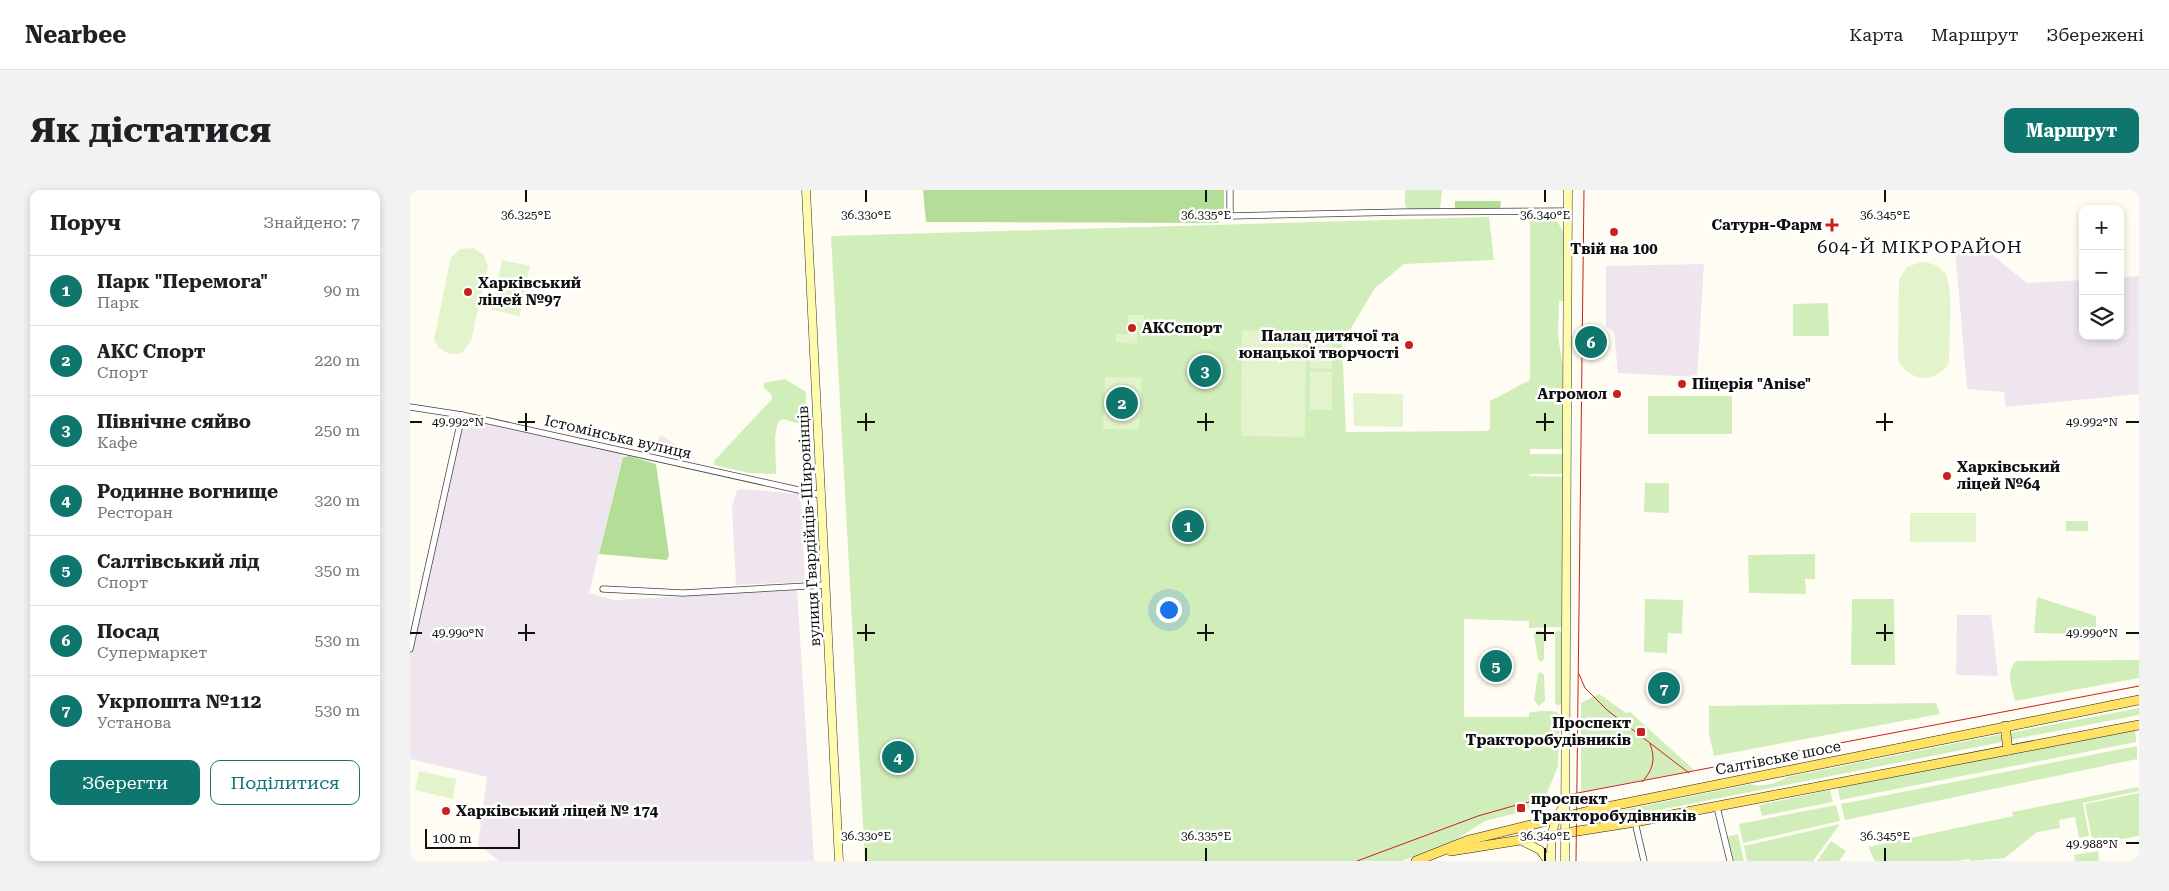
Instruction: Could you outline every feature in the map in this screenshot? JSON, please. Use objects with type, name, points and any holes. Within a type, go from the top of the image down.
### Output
[{"type":"main road","name":"вулиця Гвардійців-Широнінців","points":[[806,190],[838,861]]},
{"type":"main road","points":[[1565,861],[1568,190]]},
{"type":"main road","name":"Салтівське шосе","points":[[1416,861],[1469,840],[1566,816],[2139,700]]},
{"type":"main road","name":"Салтівське шосе","points":[[1427,856],[1635,822],[2139,725]]},
{"type":"main road","points":[[2005,726],[2008,750]]},
{"type":"main road","points":[[1550,861],[1551,835],[1555,819],[1566,802]]},
{"type":"main road","points":[[1520,840],[1540,850],[1550,861]]},
{"type":"street","points":[[1230,190],[1230,216],[1568,211]]},
{"type":"street","name":"Істомінська вулиця","points":[[410,406],[462,415],[821,495]]},
{"type":"street","points":[[410,649],[412,630],[462,415]]},
{"type":"street","points":[[603,589],[684,592],[825,585]]},
{"type":"street","points":[[1716,806],[1730,861]]},
{"type":"street","points":[[1635,822],[1644,861]]},
{"type":"shaded area","points":[[1980,245],[2027,283],[2079,280],[2079,340],[2124,340],[2124,277],[2139,276],[2139,394],[2006,407],[2004,392],[1967,389],[1955,248]]},
{"type":"shaded area","points":[[1704,264],[1697,377],[1618,373],[1614,332],[1606,327],[1606,266]]},
{"type":"shaded area","points":[[462,415],[624,451],[589,593],[614,600],[797,590],[814,861],[500,861],[478,845],[487,777],[410,759],[410,650]]},
{"type":"shaded area","points":[[661,435],[687,452],[680,461],[655,444]]},
{"type":"shaded area","points":[[737,490],[801,494],[805,582],[736,585],[732,507]]},
{"type":"shaded area","points":[[1957,615],[1991,615],[1998,676],[1956,675]]},
{"type":"green space","points":[[923,190],[1224,190],[1224,210],[1209,210],[1210,216],[1220,223],[926,222]]},
{"type":"green space","points":[[1405,190],[1442,190],[1440,209],[1408,211],[1405,205]]},
{"type":"green space","points":[[1455,201],[1501,201],[1500,209],[1455,209]]},
{"type":"green space","points":[[1530,214],[1553,214],[1564,233],[1564,301],[1559,301],[1558,337],[1563,366],[1563,449],[1530,449],[1530,454],[1563,454],[1563,474],[1530,474],[1529,476],[1564,477],[1563,627],[1529,628],[1529,621],[1464,619],[1464,717],[1529,717],[1529,713],[1545,711],[1553,711],[1560,714],[1558,766],[1547,793],[1525,811],[1485,821],[1455,840],[1402,861],[865,861],[831,236],[1489,217],[1494,260],[1404,264],[1375,288],[1342,343],[1346,432],[1484,431],[1490,430],[1490,401],[1530,380]]},
{"type":"green space","points":[[473,248],[483,254],[488,266],[471,341],[462,353],[452,354],[441,349],[434,339],[451,257],[460,249]]},
{"type":"green space","points":[[502,260],[530,266],[520,316],[492,310]]},
{"type":"green space","points":[[1921,262],[1929,263],[1943,270],[1949,284],[1950,305],[1949,363],[1944,370],[1930,377],[1923,378],[1909,373],[1898,360],[1899,280],[1907,267]]},
{"type":"green space","points":[[1828,303],[1829,336],[1793,336],[1793,304]]},
{"type":"green space","name":"АКСспорт","points":[[1128,315],[1144,315],[1144,323],[1137,323],[1137,344],[1116,342],[1116,334],[1128,334]]},
{"type":"green space","points":[[1242,330],[1306,331],[1305,437],[1241,436]]},
{"type":"green space","points":[[1310,331],[1332,331],[1332,369],[1310,368]]},
{"type":"green space","points":[[1310,371],[1332,372],[1332,410],[1310,410]]},
{"type":"green space","points":[[1105,377],[1142,378],[1139,429],[1103,429]]},
{"type":"green space","points":[[785,379],[806,392],[805,422],[800,424],[783,419],[778,422],[775,436],[776,474],[750,473],[714,465],[714,461],[772,399],[771,394],[764,388],[764,383]]},
{"type":"green space","points":[[1353,393],[1403,394],[1403,427],[1354,426]]},
{"type":"green space","points":[[1648,396],[1732,396],[1732,434],[1648,434]]},
{"type":"green space","points":[[630,456],[656,464],[669,555],[667,560],[599,554],[623,457]]},
{"type":"green space","points":[[1645,483],[1669,483],[1669,513],[1644,512]]},
{"type":"green space","points":[[1910,513],[1976,513],[1976,542],[1910,542]]},
{"type":"green space","points":[[2066,521],[2088,521],[2088,531],[2066,531]]},
{"type":"green space","points":[[1815,554],[1815,579],[1805,579],[1806,594],[1749,593],[1748,555]]},
{"type":"green space","points":[[2037,597],[2096,616],[2096,634],[2034,633]]},
{"type":"green space","points":[[1645,599],[1683,600],[1682,634],[1668,633],[1667,653],[1644,652]]},
{"type":"green space","points":[[1852,599],[1894,599],[1895,665],[1851,665]]},
{"type":"green space","points":[[1537,630],[1542,631],[1544,634],[1544,659],[1541,662],[1538,659],[1534,635]]},
{"type":"green space","points":[[1558,630],[1562,633],[1561,703],[1558,706],[1555,703],[1555,633]]},
{"type":"green space","points":[[2139,660],[2139,678],[2015,701],[2010,675],[2016,661]]},
{"type":"green space","points":[[1541,672],[1544,675],[1545,701],[1539,706],[1534,700],[1538,674]]},
{"type":"green space","points":[[1599,694],[1626,713],[1630,712],[1694,770],[1581,792],[1581,703]]},
{"type":"green space","points":[[1936,703],[1940,714],[1714,756],[1709,734],[1709,706]]},
{"type":"green space","points":[[2139,708],[2139,715],[2010,740],[2009,733]]},
{"type":"green space","points":[[2135,729],[2136,742],[1840,800],[1838,788]]},
{"type":"green space","points":[[2002,734],[2002,742],[1594,823],[1594,816],[1751,784],[1769,784],[1787,777]]},
{"type":"green space","points":[[2137,746],[2137,759],[1845,820],[1841,804]]},
{"type":"green space","points":[[419,771],[456,779],[453,799],[415,790]]},
{"type":"green space","points":[[2138,787],[2139,791],[2083,803],[2089,836],[2079,838],[2075,817],[2059,820],[2060,828],[2037,832],[2005,858],[1970,861],[1969,859],[1958,861],[1875,861],[1868,847],[2013,816],[2012,812]]},
{"type":"green space","points":[[1830,790],[1833,802],[1762,816],[1759,805]]},
{"type":"green space","points":[[2139,793],[2139,836],[2093,844],[2085,804]]},
{"type":"green space","points":[[1836,805],[1840,821],[1743,843],[1739,824]]},
{"type":"green space","points":[[1840,824],[1813,861],[1747,861],[1744,846]]},
{"type":"green space","points":[[1738,834],[1744,861],[1732,861],[1726,837]]},
{"type":"green space","points":[[1831,841],[1846,851],[1839,861],[1817,861]]},
{"type":"green space","points":[[2098,851],[2099,861],[2075,861],[2074,855]]},
{"type":"tram line","points":[[1576,861],[1584,190]]},
{"type":"tram line","points":[[1579,674],[1585,688],[1607,710],[1689,773]]},
{"type":"tram line","points":[[1357,861],[1478,816],[1520,804],[2139,686]]},
{"type":"tram line","points":[[1642,782],[1651,769],[1653,755],[1650,744]]},
{"type":"place","name":"Сатурн-Фарм","points":[[1832,225]]},
{"type":"place","name":"Твій на 100","points":[[1614,232]]},
{"type":"place","name":"Харківський ліцей №97","points":[[468,292]]},
{"type":"place","name":"АКСспорт","points":[[1132,328]]},
{"type":"place","name":"Посад","points":[[1591,342]]},
{"type":"place","name":"Палац дитячої та юнацької творчості","points":[[1409,345]]},
{"type":"place","name":"Північне сяйво","points":[[1205,371]]},
{"type":"place","name":"Піцерія \"Anise\"","points":[[1682,384]]},
{"type":"place","name":"Агромол","points":[[1617,394]]},
{"type":"place","name":"АКС Спорт","points":[[1122,403]]},
{"type":"place","name":"Харківський ліцей №64","points":[[1947,476]]},
{"type":"place","name":"Парк \"Перемога\"","points":[[1188,526]]},
{"type":"place","name":"Салтівський лід","points":[[1496,666]]},
{"type":"place","name":"Укрпошта №112","points":[[1664,688]]},
{"type":"place","name":"Проспект Тракторобудівників","points":[[1641,732]]},
{"type":"place","name":"Родинне вогнище","points":[[898,757]]},
{"type":"place","name":"проспект Тракторобудівників","points":[[1521,808]]},
{"type":"place","name":"Харківський ліцей № 174","points":[[446,811]]},
{"type":"district","name":"604-Й МІКРОРАЙОН","points":[[1920,247]]}]
